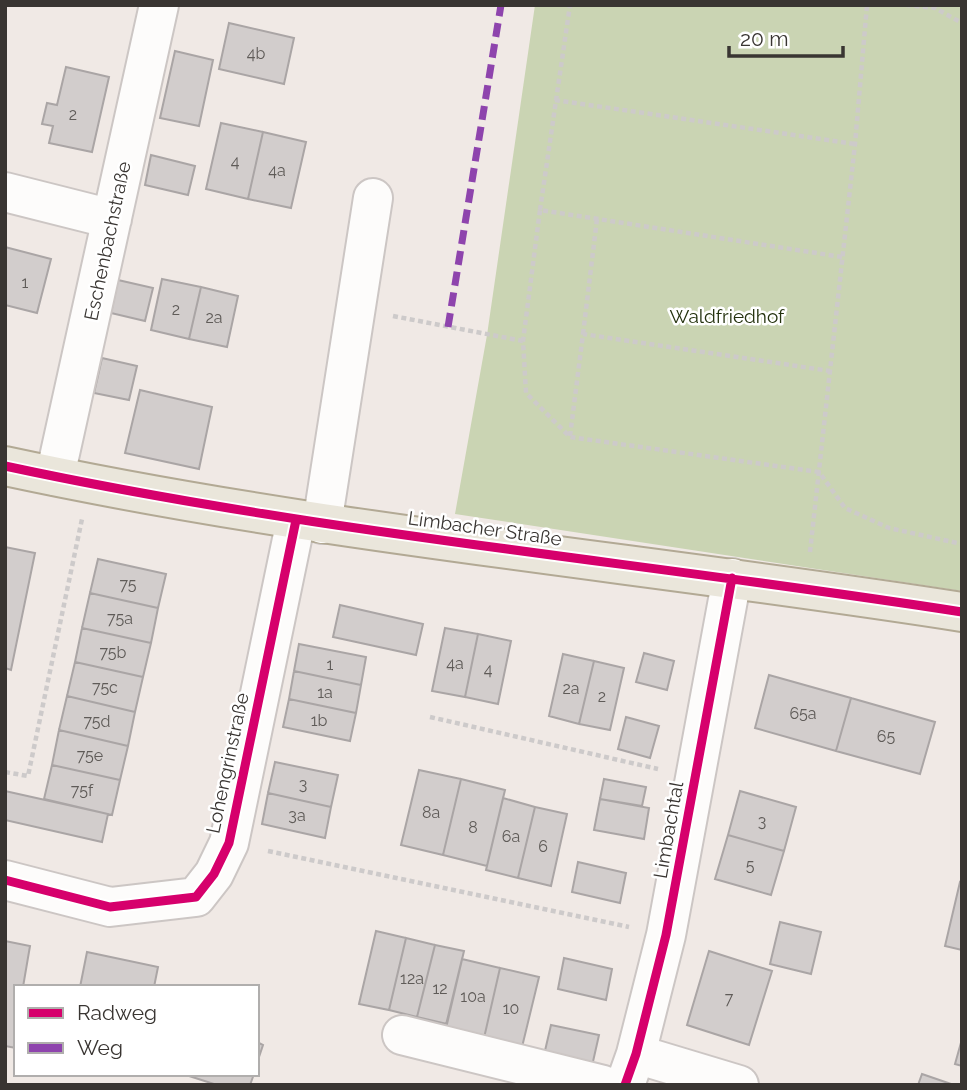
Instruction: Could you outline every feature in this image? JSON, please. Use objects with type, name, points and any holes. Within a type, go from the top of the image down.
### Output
[{"type":"main road","name":"Limbacher Straße","points":[[5,466],[309,522],[806,588],[962,612]]},
{"type":"street","name":"Eschenbachstraße","points":[[72,480],[112,219],[159,5]]},
{"type":"street","points":[[5,192],[112,219]]},
{"type":"street","name":"Lohengrinstraße","points":[[5,880],[110,907],[196,897],[214,874],[229,843],[309,522],[355,309],[373,198]]},
{"type":"street","name":"Limbachtal","points":[[631,1069],[666,935],[732,578]]},
{"type":"street","points":[[402,1035],[603,1085]]},
{"type":"street","points":[[631,1069],[739,1085]]},
{"type":"path","points":[[570,5],[523,341],[526,393],[570,437],[819,472],[845,508],[889,528],[962,544]]},
{"type":"path","points":[[806,588],[855,144],[867,5]]},
{"type":"path","points":[[906,5],[935,8],[962,23]]},
{"type":"path","points":[[555,100],[855,144]]},
{"type":"path","points":[[540,210],[842,257]]},
{"type":"path","points":[[570,437],[597,219]]},
{"type":"path","points":[[355,309],[523,341]]},
{"type":"path","points":[[583,334],[830,371]]},
{"type":"path","points":[[5,772],[28,776],[72,480]]},
{"type":"path","points":[[430,717],[696,778]]},
{"type":"path","points":[[229,843],[666,935]]},
{"type":"green space","name":"Waldfriedhof","points":[[535,5],[962,5],[962,591],[455,514],[487,335]]},
{"type":"building","points":[[229,23],[294,38],[284,84],[219,69]]},
{"type":"building","points":[[175,51],[213,60],[199,126],[160,118]]},
{"type":"building","points":[[66,67],[109,77],[92,152],[49,143],[53,126],[42,124],[47,103],[57,105]]},
{"type":"building","points":[[221,123],[263,132],[248,199],[206,189]]},
{"type":"building","points":[[263,132],[306,142],[291,208],[248,199]]},
{"type":"building","points":[[151,155],[195,166],[188,195],[145,185]]},
{"type":"building","points":[[5,247],[51,259],[37,313],[5,305]]},
{"type":"building","points":[[162,279],[201,287],[189,339],[151,330]]},
{"type":"building","points":[[118,280],[153,288],[145,321],[111,313]]},
{"type":"building","points":[[201,287],[238,296],[227,347],[189,339]]},
{"type":"building","points":[[102,358],[137,366],[129,400],[94,393]]},
{"type":"building","points":[[140,390],[212,407],[199,469],[125,453]]},
{"type":"building","points":[[5,547],[35,553],[11,670],[5,668]]},
{"type":"building","points":[[98,559],[166,574],[158,608],[90,593]]},
{"type":"building","points":[[90,593],[158,608],[151,643],[82,628]]},
{"type":"building","points":[[340,605],[423,624],[416,655],[333,637]]},
{"type":"building","points":[[82,628],[151,643],[143,677],[75,662]]},
{"type":"building","points":[[445,628],[478,634],[465,697],[432,691]]},
{"type":"building","points":[[478,634],[511,641],[498,704],[465,697]]},
{"type":"building","points":[[299,644],[366,657],[361,685],[294,671]]},
{"type":"building","points":[[644,653],[674,661],[667,690],[636,682]]},
{"type":"building","points":[[563,654],[594,661],[579,724],[549,716]]},
{"type":"building","points":[[594,661],[624,668],[610,730],[579,724]]},
{"type":"building","points":[[75,662],[143,677],[135,712],[67,696]]},
{"type":"building","points":[[294,671],[361,685],[356,713],[289,699]]},
{"type":"building","points":[[769,675],[851,698],[836,751],[755,728]]},
{"type":"building","points":[[67,696],[135,712],[128,746],[59,730]]},
{"type":"building","points":[[851,698],[935,722],[920,774],[836,751]]},
{"type":"building","points":[[289,699],[356,713],[350,741],[283,727]]},
{"type":"building","points":[[626,717],[659,726],[650,758],[618,749]]},
{"type":"building","points":[[59,730],[128,746],[120,780],[52,765]]},
{"type":"building","points":[[275,762],[338,775],[331,807],[268,793]]},
{"type":"building","points":[[52,765],[120,780],[112,815],[44,799]]},
{"type":"building","points":[[419,770],[461,779],[443,855],[401,845]]},
{"type":"building","points":[[461,779],[505,790],[487,866],[443,855]]},
{"type":"building","points":[[604,779],[646,787],[642,806],[600,799]]},
{"type":"building","points":[[5,791],[108,814],[102,842],[5,820]]},
{"type":"building","points":[[740,791],[796,807],[784,851],[728,835]]},
{"type":"building","points":[[268,793],[331,807],[325,838],[262,824]]},
{"type":"building","points":[[503,798],[535,807],[518,878],[486,870]]},
{"type":"building","points":[[600,799],[649,808],[644,839],[594,830]]},
{"type":"building","points":[[535,807],[567,814],[551,886],[518,878]]},
{"type":"building","points":[[728,835],[784,851],[771,895],[715,879]]},
{"type":"building","points":[[578,862],[626,873],[620,903],[572,892]]},
{"type":"building","points":[[960,882],[962,883],[962,950],[945,946]]},
{"type":"building","points":[[780,922],[821,932],[811,974],[770,964]]},
{"type":"building","points":[[376,931],[406,938],[389,1010],[359,1004]]},
{"type":"building","points":[[406,938],[435,945],[417,1017],[389,1010]]},
{"type":"building","points":[[5,941],[30,946],[23,985],[14,985],[14,1048],[5,1046]]},
{"type":"building","points":[[435,945],[464,951],[447,1024],[417,1017]]},
{"type":"building","points":[[709,951],[772,971],[749,1045],[687,1025]]},
{"type":"building","points":[[87,952],[158,967],[154,985],[80,985]]},
{"type":"building","points":[[564,958],[612,969],[606,1000],[558,989]]},
{"type":"building","points":[[462,959],[500,968],[484,1038],[445,1029]]},
{"type":"building","points":[[500,968],[539,977],[522,1047],[484,1038]]},
{"type":"building","points":[[551,1025],[599,1035],[592,1066],[544,1055]]},
{"type":"building","points":[[962,1039],[962,1066],[955,1064]]},
{"type":"building","points":[[922,1074],[954,1085],[918,1085]]},
{"type":"building","points":[[189,1076],[253,1076],[250,1085],[217,1085]]},
{"type":"marked path","points":[[448,327],[501,5]]},
{"type":"cycle path","points":[[5,466],[124,490],[363,529],[962,612]]},
{"type":"cycle path","points":[[5,880],[110,907],[196,897],[214,874],[229,843],[296,520]]},
{"type":"cycle path","points":[[625,1085],[636,1054],[666,935],[732,578]]}]
